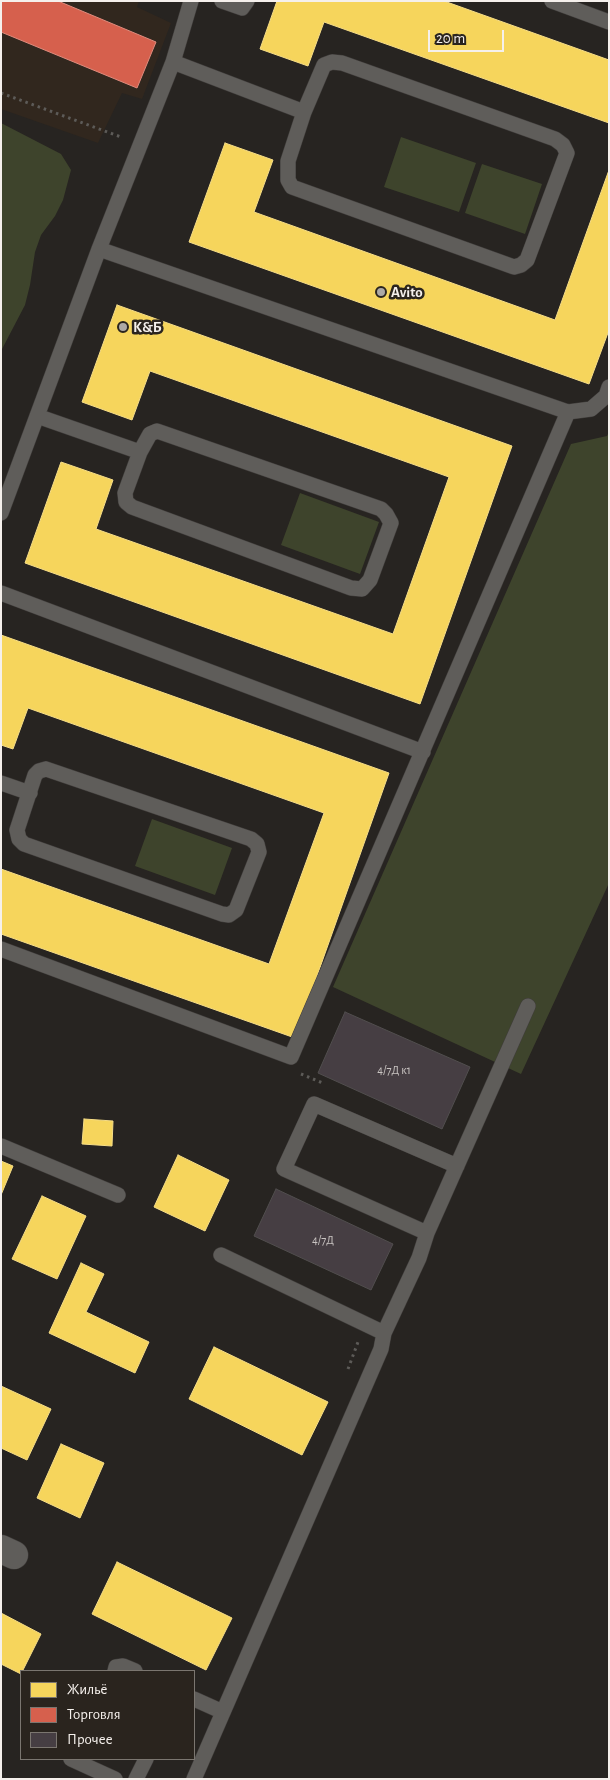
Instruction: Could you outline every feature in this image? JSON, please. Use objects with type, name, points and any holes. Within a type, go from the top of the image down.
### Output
[{"type":"lane","points":[[1,513],[99,249],[174,62],[191,1]]},
{"type":"lane","points":[[222,1],[242,8],[247,1]]},
{"type":"lane","points":[[552,1],[609,22]]},
{"type":"lane","points":[[174,62],[304,112]]},
{"type":"lane","points":[[332,62],[342,63],[555,139],[563,145],[566,153],[527,260],[521,265],[514,267],[292,187],[288,180],[288,161],[304,112],[324,66],[332,62]]},
{"type":"lane","points":[[99,249],[568,412],[591,409],[606,396],[609,387]]},
{"type":"lane","points":[[1,950],[291,1056],[568,412]]},
{"type":"lane","points":[[37,416],[140,452]]},
{"type":"lane","points":[[157,431],[381,509],[391,523],[370,580],[362,589],[351,588],[132,507],[126,502],[125,493],[140,452],[150,434],[157,431]]},
{"type":"lane","points":[[1,593],[422,752]]},
{"type":"lane","points":[[46,769],[251,838],[257,844],[259,852],[236,910],[229,915],[222,914],[24,844],[19,839],[17,830],[30,792],[35,775],[39,771],[46,769]]},
{"type":"lane","points":[[1,782],[30,792]]},
{"type":"lane","points":[[194,1779],[381,1349],[384,1333],[419,1258],[427,1233],[528,1006]]},
{"type":"lane","points":[[427,1233],[284,1170],[314,1104],[457,1166]]},
{"type":"lane","points":[[1,1146],[118,1195]]},
{"type":"lane","points":[[221,1255],[384,1333]]},
{"type":"lane","points":[[114,1670],[116,1667],[123,1666],[133,1670]]},
{"type":"lane","points":[[195,1699],[223,1712]]},
{"type":"lane","points":[[75,1760],[115,1779]]},
{"type":"lane","points":[[136,1779],[146,1760]]},
{"type":"path","points":[[1,93],[140,144]]},
{"type":"shaded area","points":[[1,1],[139,1],[137,7],[171,23],[142,99],[122,93],[98,143],[1,109]]},
{"type":"green space","points":[[1,123],[61,154],[71,170],[63,200],[55,216],[41,235],[35,252],[25,305],[1,351]]},
{"type":"green space","points":[[401,137],[476,163],[459,212],[384,187]]},
{"type":"green space","points":[[482,164],[542,184],[525,234],[465,213]]},
{"type":"green space","points":[[609,432],[609,883],[521,1074],[333,987],[571,444],[607,436]]},
{"type":"green space","points":[[300,493],[379,522],[360,574],[281,545]]},
{"type":"green space","points":[[152,819],[232,848],[215,895],[135,866]]},
{"type":"building: Жильё","points":[[277,1],[444,1],[609,60],[609,123],[324,22],[308,66],[260,49]]},
{"type":"building: Жильё","points":[[225,143],[273,160],[254,212],[555,320],[609,170],[609,330],[589,384],[189,242]]},
{"type":"building: Жильё","points":[[117,305],[512,446],[420,704],[25,563],[61,462],[113,480],[96,529],[393,634],[449,477],[150,371],[132,420],[82,402]]},
{"type":"building: Жильё","points":[[1,635],[389,773],[295,1038],[1,934],[1,869],[269,964],[324,813],[28,708],[13,749],[1,745]]},
{"type":"building: Жильё","points":[[84,1119],[113,1121],[112,1146],[82,1144]]},
{"type":"building: Жильё","points":[[178,1155],[229,1180],[205,1231],[154,1207]]},
{"type":"building: Жильё","points":[[1,1161],[13,1166],[1,1195]]},
{"type":"building: Жильё","points":[[42,1196],[86,1216],[57,1279],[12,1259]]},
{"type":"building: Жильё","points":[[81,1263],[104,1274],[86,1312],[149,1342],[135,1373],[49,1333]]},
{"type":"building: Жильё","points":[[214,1347],[328,1402],[302,1455],[189,1399]]},
{"type":"building: Жильё","points":[[1,1386],[51,1409],[27,1460],[1,1448]]},
{"type":"building: Жильё","points":[[61,1444],[104,1463],[80,1518],[37,1498]]},
{"type":"building: Жильё","points":[[117,1562],[232,1618],[206,1670],[92,1614]]},
{"type":"building: Жильё","points":[[1,1613],[41,1634],[23,1670],[20,1670],[20,1674],[1,1664]]},
{"type":"building: Торговля","points":[[1,1],[58,1],[156,42],[137,88],[1,32]]},
{"type":"building: Прочее","points":[[345,1012],[470,1067],[442,1129],[318,1073]]},
{"type":"building: Прочее","points":[[276,1189],[393,1244],[371,1290],[254,1236]]},
{"type":"place","name":"Avito","points":[[381,292]]},
{"type":"place","name":"К&Б","points":[[123,327]]}]
